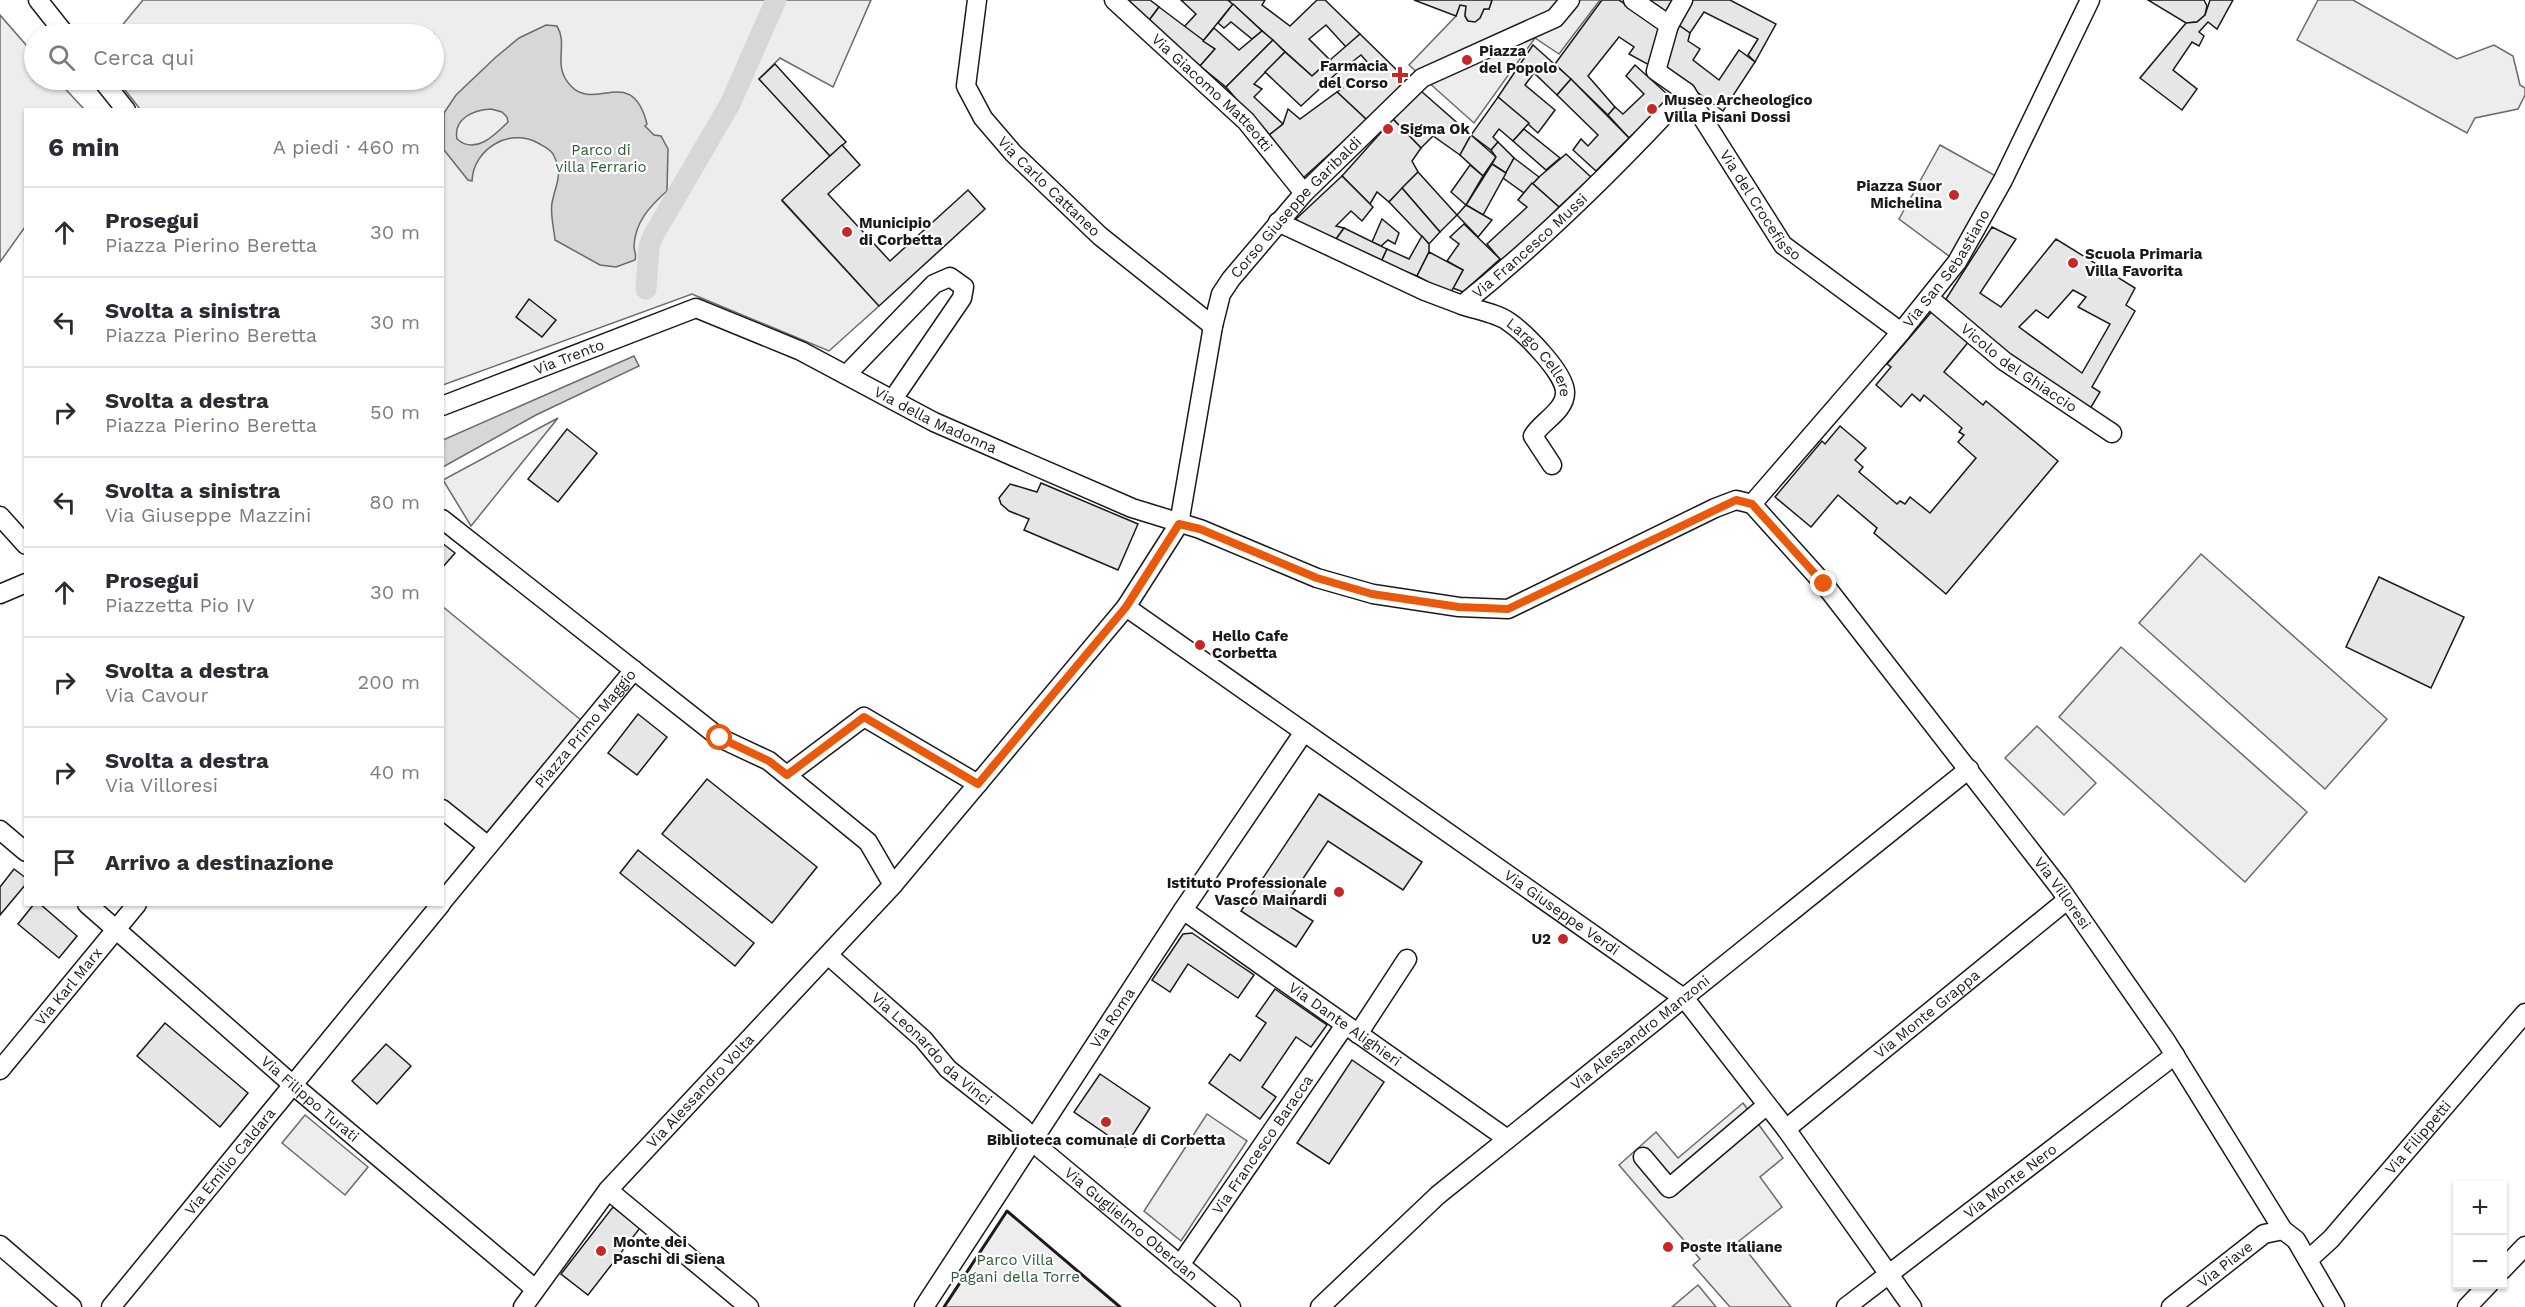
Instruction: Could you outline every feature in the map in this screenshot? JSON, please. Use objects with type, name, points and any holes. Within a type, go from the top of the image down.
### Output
[{"type":"street","points":[[38,0],[57,24]]},
{"type":"street","name":"Via Carlo Cattaneo","points":[[977,0],[966,86],[983,118],[1013,153],[1100,236],[1213,326]]},
{"type":"street","name":"Via Giacomo Matteotti","points":[[1114,0],[1246,121],[1304,193]]},
{"type":"street","name":"Corso Giuseppe Garibaldi","points":[[1179,524],[1213,326],[1221,294],[1304,193],[1422,78],[1555,18],[1570,0]]},
{"type":"street","points":[[1633,0],[1669,25],[1683,0]]},
{"type":"street","name":"Via San Sebastiano","points":[[1752,504],[1901,332],[1957,262],[2003,180],[2090,0]]},
{"type":"street","name":"Via del Crocefisso","points":[[1669,25],[1656,71],[1686,92],[1783,245],[1901,332]]},
{"type":"street","points":[[110,90],[124,108]]},
{"type":"street","name":"Via Francesco Mussi","points":[[1278,222],[1425,291],[1462,305],[1508,267],[1617,167],[1686,92]]},
{"type":"street","points":[[847,374],[934,284],[950,276],[964,287],[962,298],[893,399]]},
{"type":"street","name":"Vicolo del Ghiaccio","points":[[1929,298],[2004,361],[2112,433]]},
{"type":"street","name":"Largo Cellere","points":[[1462,305],[1508,321],[1560,375],[1565,393],[1561,407],[1538,428],[1533,436],[1552,465]]},
{"type":"street","name":"Via della Madonna","points":[[696,308],[801,351],[934,422],[1132,508],[1200,529],[1317,578],[1372,594],[1459,607],[1508,609],[1715,508],[1736,500],[1752,504]]},
{"type":"street","name":"Via Trento","points":[[444,405],[696,308]]},
{"type":"street","name":"Via Villoresi","points":[[1752,504],[1824,584],[1969,769],[2117,968],[2175,1055],[2283,1230],[2296,1240],[2335,1307]]},
{"type":"street","points":[[0,516],[24,543]]},
{"type":"street","name":"Piazza Primo Maggio","points":[[444,521],[634,670],[488,846]]},
{"type":"street","name":"Via Alessandro Volta","points":[[523,1307],[534,1288],[608,1190],[892,885],[978,784],[1126,607],[1179,524]]},
{"type":"street","points":[[0,594],[24,584]]},
{"type":"street","name":"Via Giuseppe Verdi","points":[[1126,607],[1685,999],[1786,1128],[1912,1307]]},
{"type":"street","points":[[634,670],[720,738],[769,761],[868,842],[892,885]]},
{"type":"street","points":[[787,775],[864,717],[978,784]]},
{"type":"street","name":"Via Roma","points":[[924,1307],[1183,910],[1304,732]]},
{"type":"street","name":"Via Alessandro Manzoni","points":[[1320,1307],[1438,1195],[1506,1138],[1685,999],[1969,769]]},
{"type":"street","points":[[444,811],[488,846]]},
{"type":"street","points":[[0,830],[24,850]]},
{"type":"street","name":"Via Emilio Caldara","points":[[444,901],[488,846]]},
{"type":"street","name":"Via Monte Grappa","points":[[1786,1128],[2067,900]]},
{"type":"street","name":"Via Filippo Turati","points":[[89,906],[293,1085],[534,1288]]},
{"type":"street","name":"Via Karl Marx","points":[[0,1070],[135,906]]},
{"type":"street","name":"Via Emilio Caldara","points":[[111,1307],[440,906]]},
{"type":"street","name":"Via Dante Alighieri","points":[[1183,910],[1506,1138]]},
{"type":"street","name":"Via Leonardo da Vinci","points":[[828,955],[923,1039],[948,1069],[1023,1128],[1034,1140]]},
{"type":"street","name":"Via Francesco Baracca","points":[[1180,1265],[1352,1029],[1407,959]]},
{"type":"street","name":"Via Filippetti","points":[[2308,1260],[2331,1239],[2525,1012]]},
{"type":"street","name":"Via Monte Nero","points":[[1846,1307],[2175,1055]]},
{"type":"street","points":[[1643,1157],[1669,1188],[1767,1105]]},
{"type":"street","name":"Via Guglielmo Oberdan","points":[[1034,1140],[1230,1307]]},
{"type":"street","points":[[608,1190],[749,1307]]},
{"type":"street","name":"Via Piave","points":[[2171,1307],[2264,1234],[2283,1230]]},
{"type":"street","points":[[0,1245],[72,1307]]},
{"type":"street","points":[[2507,1265],[2525,1246]]},
{"type":"street","points":[[2467,1307],[2484,1289]]},
{"type":"shaded area","name":"Parco di villa Ferrario","points":[[143,0],[871,0],[833,87],[780,58],[759,79],[830,156],[782,201],[879,306],[829,351],[692,294],[444,385],[444,108],[139,108],[125,90],[444,90],[444,24],[123,24]]},
{"type":"shaded area","name":"Piazza del Popolo","points":[[1492,0],[1600,0],[1559,54],[1535,38],[1474,123],[1409,65],[1456,16],[1460,5],[1466,6],[1465,16],[1468,21],[1475,21],[1480,18],[1484,9],[1489,9]]},
{"type":"shaded area","points":[[2318,0],[2353,0],[2457,59],[2494,45],[2513,56],[2520,85],[2525,88],[2525,95],[2518,109],[2475,118],[2467,133],[2297,40]]},
{"type":"shaded area","points":[[0,15],[24,43],[24,90],[66,90],[83,108],[24,108],[24,228],[0,262]]},
{"type":"shaded area","points":[[546,25],[557,26],[561,41],[562,71],[571,86],[581,93],[623,92],[632,96],[640,106],[647,124],[645,126],[654,135],[661,136],[668,149],[667,191],[640,222],[635,237],[635,260],[616,267],[600,265],[555,240],[552,207],[559,173],[553,154],[544,146],[527,139],[516,138],[495,144],[479,159],[472,181],[468,180],[444,150],[444,113],[456,95],[519,38]],"holes":[[[491,109],[502,112],[508,122],[484,142],[471,145],[457,139],[458,126],[466,116]]]},
{"type":"shaded area","name":"Piazza Suor Michelina","points":[[1940,145],[2003,180],[1957,262],[1899,219]]},
{"type":"shaded area","points":[[634,356],[639,366],[536,415],[444,466],[444,440]]},
{"type":"shaded area","points":[[558,418],[471,526],[444,479]]},
{"type":"shaded area","points":[[2201,554],[2387,719],[2325,789],[2139,623]]},
{"type":"shaded area","points":[[444,608],[581,720],[486,836],[444,802]]},
{"type":"shaded area","points":[[2121,647],[2307,812],[2245,882],[2059,717]]},
{"type":"shaded area","points":[[2037,726],[2096,783],[2064,815],[2005,758]]},
{"type":"shaded area","points":[[1743,1103],[1783,1158],[1760,1177],[1782,1207],[1739,1241],[1791,1307],[1730,1307],[1693,1265],[1700,1259],[1619,1165],[1656,1132],[1678,1158]]},
{"type":"shaded area","points":[[1207,1114],[1247,1141],[1181,1241],[1144,1211]]},
{"type":"shaded area","points":[[305,1115],[368,1167],[345,1195],[282,1143]]},
{"type":"shaded area","name":"Parco Villa Pagani della Torre","points":[[1007,1211],[1112,1300],[1120,1307],[944,1307]]},
{"type":"shaded area","points":[[1698,1285],[1716,1307],[1672,1307]]},
{"type":"building","points":[[1124,0],[1150,0],[1159,7],[1147,23]]},
{"type":"building","points":[[1181,0],[1228,0],[1233,4],[1203,41],[1184,27],[1196,14]]},
{"type":"building","points":[[1228,0],[1265,0],[1262,5],[1290,26],[1317,0],[1325,0],[1360,34],[1346,47],[1326,25],[1309,39],[1330,60],[1312,76]]},
{"type":"building","points":[[1414,0],[1492,0],[1489,9],[1484,9],[1480,18],[1475,22],[1468,21],[1465,16],[1466,6],[1460,5],[1456,16]]},
{"type":"building","points":[[1602,0],[1619,0],[1659,26],[1649,65],[1629,54],[1634,47],[1619,37],[1588,76],[1615,107],[1608,115],[1555,64]]},
{"type":"building","points":[[1644,0],[1677,0],[1667,16]]},
{"type":"building","points":[[1691,0],[1730,0],[1776,24],[1755,62],[1748,55],[1758,39],[1704,12],[1690,33],[1677,24]]},
{"type":"building","points":[[2148,0],[2204,0],[2207,6],[2205,15],[2197,22],[2186,23]]},
{"type":"building","points":[[2210,0],[2233,0],[2217,29],[2208,22],[2199,32],[2204,36],[2199,46],[2192,42],[2173,70],[2197,89],[2182,110],[2140,78],[2186,23],[2197,22],[2205,15]]},
{"type":"building","points":[[1233,4],[1262,31],[1252,39],[1231,22],[1224,28],[1218,23]]},
{"type":"building","points":[[1159,7],[1215,49],[1200,66],[1147,23]]},
{"type":"building","points":[[1677,24],[1690,33],[1688,41],[1700,49],[1693,60],[1719,80],[1739,50],[1755,62],[1723,111],[1664,68]]},
{"type":"building","points":[[1214,28],[1239,50],[1262,31],[1273,40],[1226,87],[1200,66],[1215,49],[1203,41]]},
{"type":"building","points":[[1360,34],[1407,80],[1367,120],[1337,92],[1343,88],[1331,78],[1339,71],[1330,60]],"holes":[[[1361,55],[1368,63],[1359,70],[1352,62]]]},
{"type":"building","points":[[1273,40],[1285,52],[1254,84],[1262,89],[1254,97],[1283,124],[1268,136],[1226,87]]},
{"type":"building","points":[[1533,45],[1571,79],[1557,95],[1534,73],[1525,85],[1555,110],[1538,133],[1498,97]]},
{"type":"building","points":[[1285,52],[1312,76],[1330,60],[1339,71],[1301,106],[1265,72]]},
{"type":"building","points":[[775,64],[846,142],[830,156],[759,79]]},
{"type":"building","points":[[1635,65],[1667,94],[1667,102],[1629,138],[1608,115],[1615,107],[1623,114],[1644,94],[1626,76]]},
{"type":"building","points":[[1571,79],[1629,138],[1596,171],[1573,150],[1581,139],[1588,146],[1598,135],[1557,95]]},
{"type":"building","points":[[1421,91],[1471,135],[1460,155],[1433,136],[1421,148],[1393,119]]},
{"type":"building","points":[[1337,92],[1367,120],[1302,179],[1268,136],[1283,124],[1288,109],[1300,119]]},
{"type":"building","points":[[1498,97],[1529,123],[1513,141],[1499,129],[1493,137],[1498,142],[1491,150],[1471,135]]},
{"type":"building","points":[[1393,119],[1421,148],[1412,161],[1418,172],[1389,202],[1377,192],[1370,204],[1342,176]]},
{"type":"building","points":[[1524,129],[1560,158],[1546,170],[1513,141]]},
{"type":"building","points":[[1471,135],[1496,157],[1483,176],[1460,155]]},
{"type":"building","points":[[1498,142],[1514,158],[1506,173],[1492,164],[1496,157],[1491,150]]},
{"type":"building","points":[[842,145],[860,165],[828,194],[890,261],[968,190],[985,209],[879,306],[782,200]]},
{"type":"building","points":[[1566,154],[1591,177],[1559,207],[1532,183]]},
{"type":"building","points":[[1514,158],[1539,177],[1524,193],[1503,178]]},
{"type":"building","points":[[1492,164],[1506,173],[1483,215],[1466,205]]},
{"type":"building","points":[[1470,165],[1483,176],[1466,205],[1451,192]]},
{"type":"building","points":[[1418,172],[1457,215],[1440,232],[1402,188]]},
{"type":"building","points":[[1342,176],[1373,207],[1362,221],[1351,211],[1336,226],[1344,228],[1334,242],[1309,233],[1296,219]]},
{"type":"building","points":[[1532,183],[1559,207],[1504,264],[1487,244],[1527,207],[1518,200]]},
{"type":"building","points":[[1402,188],[1440,232],[1429,244],[1389,202]]},
{"type":"building","points":[[1466,205],[1492,220],[1478,237],[1457,215]]},
{"type":"building","points":[[1382,219],[1399,233],[1395,244],[1388,240],[1381,246],[1372,242]]},
{"type":"building","points":[[1464,224],[1500,259],[1463,292],[1453,288],[1463,270],[1447,261],[1459,244],[1450,237]]},
{"type":"building","points":[[1992,227],[2016,239],[1980,293],[2001,307],[2056,239],[2135,288],[2126,305],[2135,311],[2092,387],[2100,392],[2090,409],[1989,341],[1946,299]],"holes":[[[2073,290],[2086,297],[2078,307],[2110,324],[2082,373],[2019,327],[2036,310],[2048,318]]]},
{"type":"building","points":[[1344,228],[1387,249],[1381,262],[1334,242]]},
{"type":"building","points":[[1422,236],[1429,244],[1429,252],[1417,276],[1381,262],[1387,249],[1409,259]]},
{"type":"building","points":[[1429,252],[1463,270],[1450,294],[1417,276]]},
{"type":"building","points":[[529,299],[556,320],[542,337],[516,317]]},
{"type":"building","points":[[1934,309],[1970,340],[1944,372],[1983,405],[1986,401],[2058,461],[1946,594],[1874,533],[1877,528],[1838,495],[1811,527],[1775,497],[1822,441],[1825,444],[1840,426],[1866,448],[1855,460],[1863,467],[1859,472],[1897,504],[1900,501],[1905,504],[1910,497],[1930,513],[1976,458],[1958,442],[1964,435],[1959,432],[1962,428],[1924,395],[1920,401],[1912,394],[1901,407],[1876,385],[1891,367],[1887,364]]},
{"type":"building","points":[[567,429],[597,453],[558,502],[528,479]]},
{"type":"building","points":[[1041,483],[1138,524],[1118,570],[1024,530],[1029,519],[1009,511],[1001,504],[999,498],[1010,484],[1037,492]]},
{"type":"building","points":[[444,545],[455,553],[444,566]]},
{"type":"building","points":[[2379,577],[2464,617],[2431,688],[2346,647]]},
{"type":"building","points":[[638,714],[667,737],[637,775],[608,753]]},
{"type":"building","points":[[707,779],[817,867],[772,923],[662,834]]},
{"type":"building","points":[[1319,794],[1422,862],[1403,890],[1328,841],[1286,904],[1313,921],[1296,947],[1241,911]]},
{"type":"building","points":[[638,850],[754,943],[735,966],[620,873]]},
{"type":"building","points":[[14,869],[24,876],[24,886],[0,915],[0,887]]},
{"type":"building","points":[[32,906],[42,906],[77,936],[59,958],[18,924]]},
{"type":"building","points":[[1192,933],[1254,975],[1238,998],[1188,964],[1170,992],[1152,980],[1183,934]]},
{"type":"building","points":[[1275,989],[1327,1025],[1311,1047],[1296,1037],[1262,1087],[1276,1097],[1260,1119],[1209,1083],[1230,1054],[1240,1061],[1266,1023],[1256,1016]]},
{"type":"building","points":[[165,1023],[248,1093],[220,1127],[137,1056]]},
{"type":"building","points":[[386,1044],[411,1066],[377,1104],[352,1081]]},
{"type":"building","points":[[1352,1060],[1384,1082],[1329,1164],[1297,1143]]},
{"type":"building","points":[[1100,1074],[1150,1108],[1125,1147],[1074,1112]]},
{"type":"building","name":"Monte dei Paschi di Siena","points":[[613,1207],[640,1228],[588,1295],[561,1274]]},
{"type":"waterway","points":[[646,289],[649,247],[653,236],[730,104],[776,0]]},
{"type":"wall","points":[[944,1307],[1007,1211],[1120,1307]]},
{"type":"place","name":"Piazza del Popolo","points":[[1467,60]]},
{"type":"place","name":"Farmacia del Corso","points":[[1400,75]]},
{"type":"place","name":"Museo Archeologico Villa Pisani Dossi","points":[[1652,109]]},
{"type":"place","name":"Sigma Ok","points":[[1388,129]]},
{"type":"place","name":"Piazza Suor Michelina","points":[[1954,195]]},
{"type":"place","name":"Municipio di Corbetta","points":[[847,232]]},
{"type":"place","name":"Scuola Primaria Villa Favorita","points":[[2073,263]]},
{"type":"place","name":"Hello Cafe Corbetta","points":[[1200,645]]},
{"type":"place","name":"Istituto Professionale Vasco Mainardi","points":[[1339,892]]},
{"type":"place","name":"U2","points":[[1563,939]]},
{"type":"place","name":"Biblioteca comunale di Corbetta","points":[[1106,1122]]},
{"type":"place","name":"Poste Italiane","points":[[1668,1247]]},
{"type":"place","name":"Monte dei Paschi di Siena","points":[[601,1251]]},
{"type":"route","points":[[720,738],[769,761],[787,775],[864,717],[978,784],[1126,607],[1179,524],[1200,529],[1317,578],[1372,594],[1459,607],[1508,609],[1715,508],[1736,500],[1752,504],[1824,584]]}]
